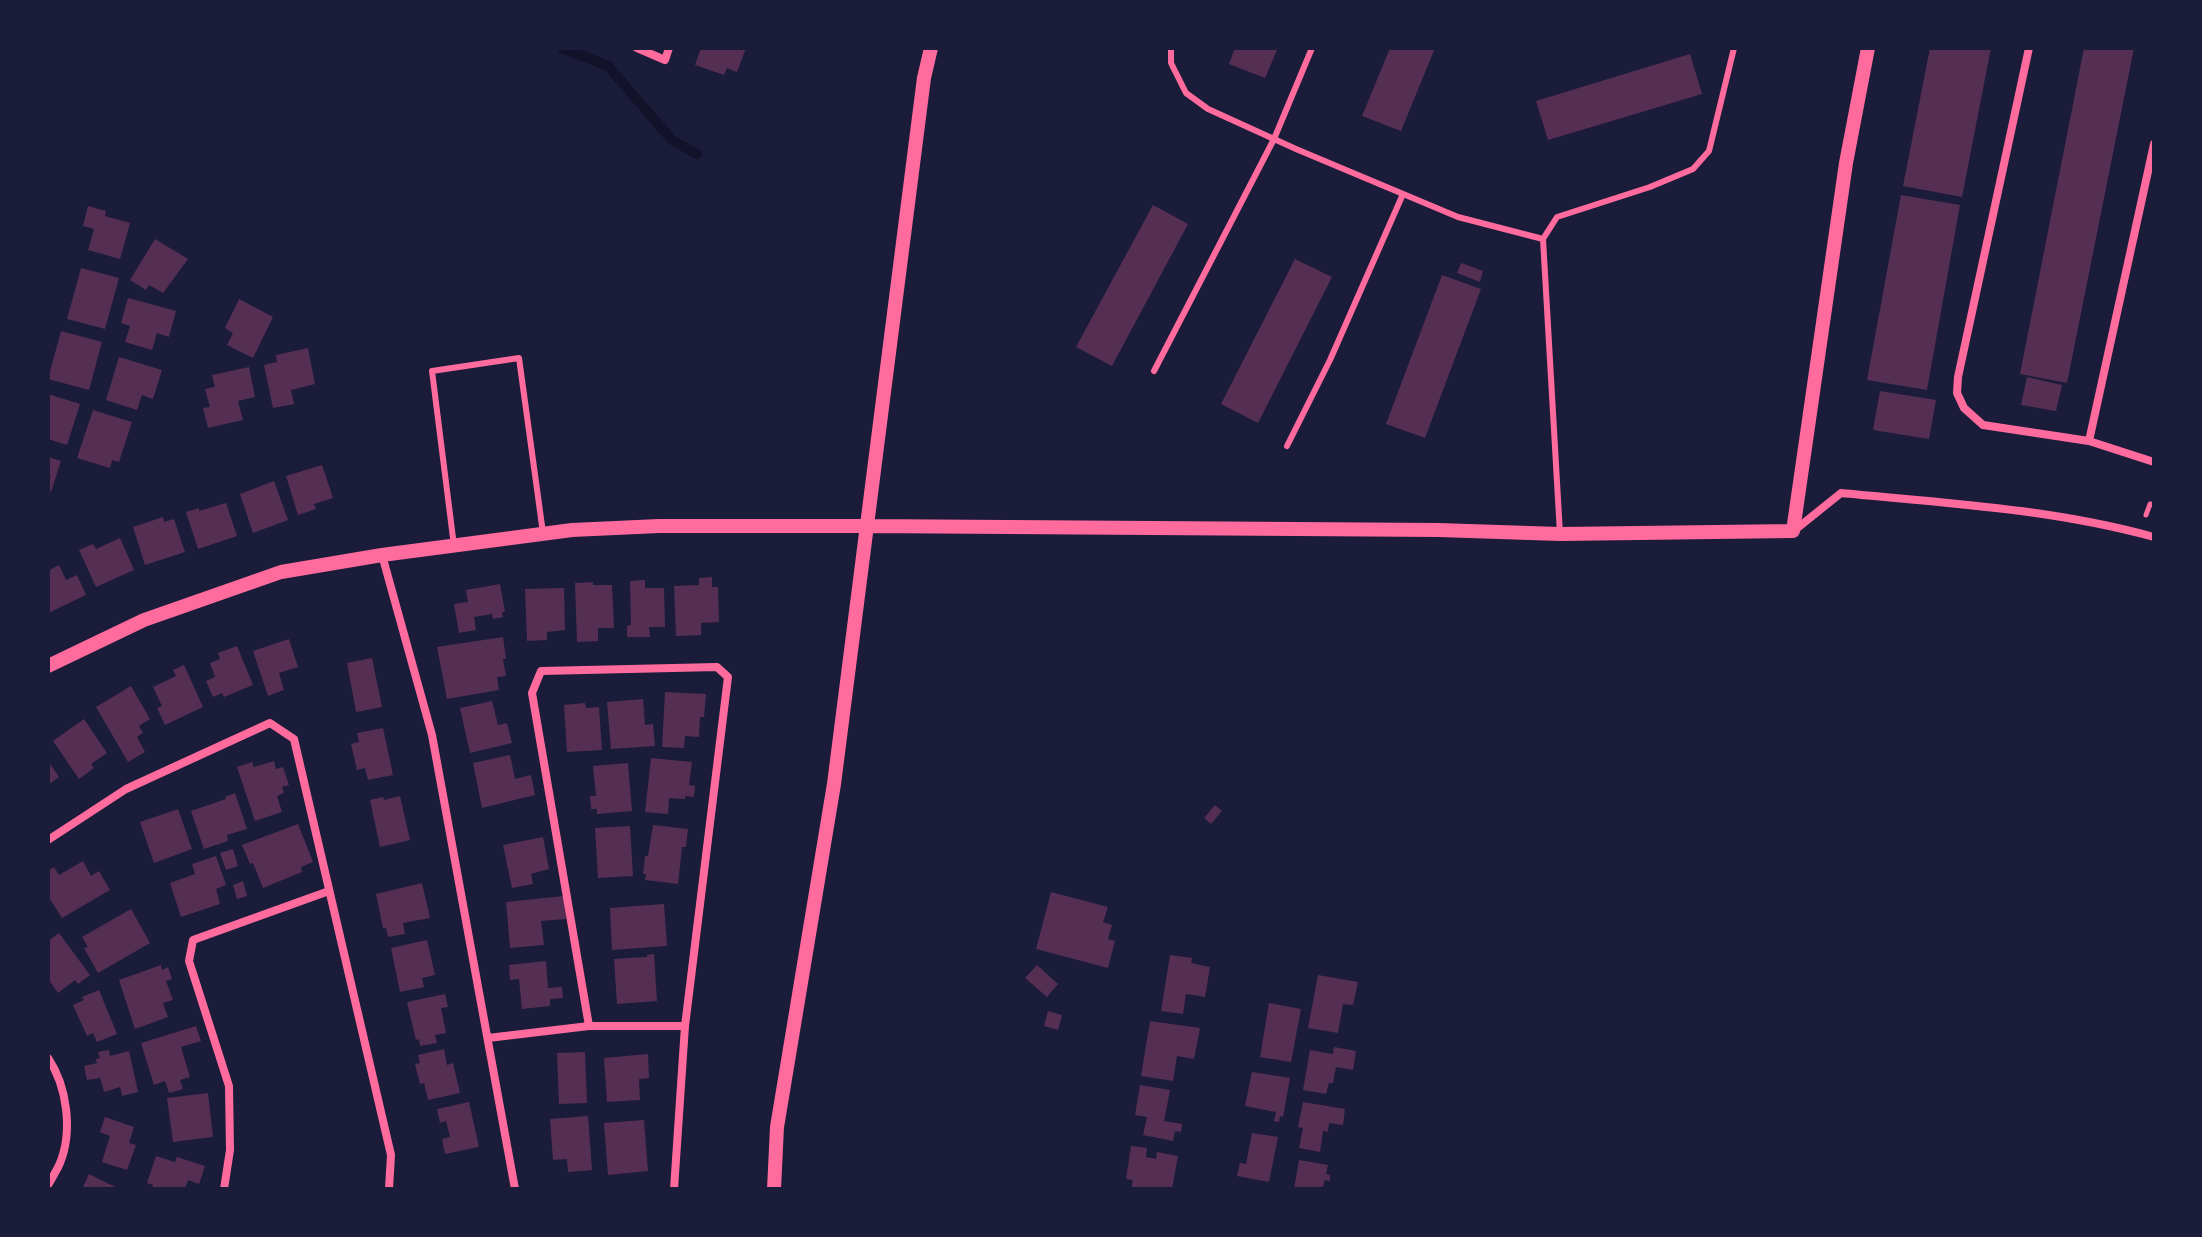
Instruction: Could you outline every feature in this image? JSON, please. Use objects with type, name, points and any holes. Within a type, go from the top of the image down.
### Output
[{"type":"street","points":[[637,48],[665,60],[669,48]]},
{"type":"street","points":[[921,48],[924,78]]},
{"type":"street","points":[[774,1189],[777,1127],[834,784],[924,78],[931,48]]},
{"type":"street","points":[[1793,531],[1846,163],[1868,48]]},
{"type":"street","points":[[2029,48],[1957,393],[1964,408],[1983,425],[2089,441],[2154,462]]},
{"type":"street","points":[[2089,441],[2154,144]]},
{"type":"street","points":[[48,666],[144,620],[281,572],[572,530],[659,526],[866,526],[1422,530],[1560,534],[1793,531],[1841,493],[2034,512],[2113,526],[2154,537]]},
{"type":"street","points":[[382,555],[432,735],[515,1189]]},
{"type":"street","points":[[589,1026],[532,693],[541,671],[717,667],[728,677],[685,1026],[674,1189]]},
{"type":"street","points":[[48,840],[126,789],[270,723],[294,739],[391,1155],[389,1189]]},
{"type":"street","points":[[224,1189],[230,1150],[229,1086],[189,961],[193,940],[329,891]]},
{"type":"street","points":[[488,1038],[589,1026],[685,1026]]},
{"type":"street","points":[[48,1058],[65,1098],[67,1131],[61,1161],[48,1185]]},
{"type":"lane","points":[[1171,48],[1171,63],[1186,93],[1208,109],[1458,217],[1543,239]]},
{"type":"lane","points":[[1154,371],[1274,139],[1312,48]]},
{"type":"lane","points":[[1560,534],[1543,239],[1557,217],[1650,187],[1693,169],[1709,151],[1734,48]]},
{"type":"lane","points":[[1287,446],[1330,360],[1403,194]]},
{"type":"lane","points":[[454,546],[432,371],[519,358],[543,534]]},
{"type":"path","points":[[2146,517],[2150,504],[2154,505]]},
{"type":"building","points":[[701,48],[746,48],[737,72],[727,68],[724,75],[695,65]]},
{"type":"building","points":[[1235,48],[1278,48],[1265,78],[1229,64]]},
{"type":"building","points":[[1390,48],[1435,48],[1401,131],[1362,116]]},
{"type":"building","points":[[1930,48],[1991,48],[1962,197],[1903,186]]},
{"type":"building","points":[[2084,48],[2134,48],[2067,383],[2020,374]]},
{"type":"building","points":[[1690,54],[1702,94],[1548,140],[1536,101]]},
{"type":"building","points":[[1901,195],[1960,205],[1927,390],[1867,380]]},
{"type":"building","points":[[1153,205],[1188,224],[1112,366],[1076,347]]},
{"type":"building","points":[[88,206],[106,211],[105,216],[130,223],[120,259],[88,250],[94,229],[83,226]]},
{"type":"building","points":[[155,239],[188,259],[163,293],[149,285],[146,290],[130,280]]},
{"type":"building","points":[[1295,259],[1332,277],[1258,423],[1221,404]]},
{"type":"building","points":[[1461,263],[1483,271],[1480,282],[1457,273]]},
{"type":"building","points":[[81,268],[119,278],[105,329],[67,319]]},
{"type":"building","points":[[1442,275],[1481,289],[1425,438],[1386,424]]},
{"type":"building","points":[[128,298],[176,311],[169,337],[157,333],[152,350],[125,342],[130,326],[121,323]]},
{"type":"building","points":[[239,299],[273,317],[253,358],[227,345],[233,333],[225,328]]},
{"type":"building","points":[[61,331],[102,342],[89,390],[48,379]]},
{"type":"building","points":[[308,348],[315,384],[291,390],[294,404],[273,408],[264,365],[277,362],[276,355]]},
{"type":"building","points":[[119,357],[162,370],[153,399],[142,395],[137,410],[106,400]]},
{"type":"building","points":[[249,367],[255,397],[238,401],[243,420],[208,428],[203,408],[210,407],[205,389],[215,387],[212,375]]},
{"type":"building","points":[[2027,377],[2062,385],[2056,411],[2021,405]]},
{"type":"building","points":[[1880,391],[1936,400],[1929,439],[1873,430]]},
{"type":"building","points":[[48,394],[80,404],[67,445],[48,439]]},
{"type":"building","points":[[93,410],[132,422],[119,462],[112,460],[110,468],[77,458]]},
{"type":"building","points":[[48,457],[61,461],[51,492],[48,491]]},
{"type":"building","points":[[322,465],[333,498],[314,504],[316,509],[298,515],[286,476]]},
{"type":"building","points":[[274,481],[288,520],[253,533],[240,494]]},
{"type":"building","points":[[226,503],[237,536],[198,549],[186,512]]},
{"type":"building","points":[[163,517],[164,522],[174,519],[185,552],[145,565],[133,527]]},
{"type":"building","points":[[120,538],[134,570],[96,587],[79,550],[93,544],[96,549]]},
{"type":"building","points":[[59,565],[66,580],[77,575],[86,595],[48,613],[48,571]]},
{"type":"building","points":[[712,577],[712,587],[718,587],[719,622],[701,623],[701,635],[676,636],[674,586],[699,585],[699,578]]},
{"type":"building","points":[[645,580],[645,588],[664,588],[665,627],[649,627],[650,637],[627,637],[627,626],[631,625],[630,581]]},
{"type":"building","points":[[593,582],[593,585],[612,585],[614,628],[598,628],[598,641],[577,642],[575,583]]},
{"type":"building","points":[[500,584],[505,612],[502,612],[503,617],[493,619],[492,614],[474,617],[476,630],[459,633],[454,604],[468,602],[466,590]]},
{"type":"building","points":[[564,588],[565,630],[547,632],[547,640],[527,641],[525,589]]},
{"type":"building","points":[[503,637],[506,676],[497,677],[499,690],[447,699],[437,647]]},
{"type":"building","points":[[289,639],[298,667],[279,673],[284,690],[268,696],[253,651]]},
{"type":"building","points":[[237,646],[253,685],[224,697],[222,693],[213,697],[206,681],[215,677],[210,663],[220,659],[218,653]]},
{"type":"building","points":[[372,658],[382,707],[356,712],[347,663]]},
{"type":"building","points":[[184,665],[203,707],[165,725],[157,708],[162,706],[153,687],[176,676],[173,670]]},
{"type":"building","points":[[131,686],[150,719],[139,726],[143,733],[137,737],[145,752],[128,762],[96,707]]},
{"type":"building","points":[[665,692],[706,694],[699,737],[685,736],[684,748],[662,747]]},
{"type":"building","points":[[643,699],[645,725],[653,724],[655,746],[611,749],[607,702]]},
{"type":"building","points":[[492,701],[498,725],[507,723],[512,743],[470,753],[460,708]]},
{"type":"building","points":[[585,703],[586,708],[599,707],[602,750],[567,752],[564,705]]},
{"type":"building","points":[[84,719],[107,753],[91,764],[94,768],[79,779],[53,741]]},
{"type":"building","points":[[383,728],[393,775],[368,780],[365,768],[357,770],[351,744],[359,742],[357,733]]},
{"type":"building","points":[[510,755],[515,779],[531,775],[535,795],[482,808],[473,763]]},
{"type":"building","points":[[651,758],[692,762],[689,785],[695,786],[694,797],[669,798],[668,814],[645,812]]},
{"type":"building","points":[[48,761],[59,777],[48,785]]},
{"type":"building","points":[[274,761],[276,769],[283,767],[289,785],[282,787],[284,793],[277,796],[282,812],[255,821],[237,767],[252,762],[254,767]]},
{"type":"building","points":[[628,763],[632,811],[597,814],[597,809],[591,809],[590,796],[596,796],[593,766]]},
{"type":"building","points":[[235,793],[247,829],[227,835],[228,841],[204,849],[191,811]]},
{"type":"building","points":[[400,796],[410,840],[380,847],[370,800]]},
{"type":"building","points":[[1215,805],[1222,811],[1211,824],[1204,818]]},
{"type":"building","points":[[178,809],[192,849],[154,863],[140,822]]},
{"type":"building","points":[[298,824],[313,862],[301,867],[302,872],[263,888],[242,845]]},
{"type":"building","points":[[653,825],[688,829],[686,847],[682,847],[678,884],[645,880],[645,856],[648,856]]},
{"type":"building","points":[[630,826],[633,876],[598,878],[595,828]]},
{"type":"building","points":[[543,837],[549,869],[531,874],[533,884],[512,888],[503,845]]},
{"type":"building","points":[[233,849],[238,866],[226,870],[220,853]]},
{"type":"building","points":[[216,856],[226,885],[216,889],[220,904],[181,917],[170,883],[195,874],[192,864]]},
{"type":"building","points":[[83,861],[91,876],[99,871],[110,890],[62,918],[48,896],[48,871],[54,867],[59,875]]},
{"type":"building","points":[[243,881],[247,896],[237,899],[233,885]]},
{"type":"building","points":[[422,883],[430,918],[403,923],[405,934],[388,937],[376,894]]},
{"type":"building","points":[[1051,892],[1108,907],[1103,922],[1112,925],[1108,939],[1115,941],[1108,968],[1036,949]]},
{"type":"building","points":[[564,896],[566,919],[541,921],[544,945],[510,948],[506,902]]},
{"type":"building","points":[[664,904],[667,946],[612,950],[610,908]]},
{"type":"building","points":[[131,909],[150,943],[98,973],[84,948],[88,947],[82,937]]},
{"type":"building","points":[[59,933],[90,975],[78,984],[75,980],[58,993],[48,979],[48,941]]},
{"type":"building","points":[[427,940],[435,975],[422,978],[424,987],[400,992],[391,948]]},
{"type":"building","points":[[654,954],[657,1001],[617,1004],[614,959]]},
{"type":"building","points":[[1170,955],[1192,958],[1191,963],[1210,967],[1205,997],[1186,994],[1183,1014],[1161,1011]]},
{"type":"building","points":[[546,961],[548,988],[562,987],[563,998],[550,999],[550,1006],[522,1009],[519,979],[510,980],[509,965]]},
{"type":"building","points":[[161,965],[162,970],[168,967],[172,979],[166,981],[173,1000],[163,1003],[168,1017],[135,1029],[119,980]]},
{"type":"building","points":[[1037,965],[1058,984],[1047,997],[1025,978]]},
{"type":"building","points":[[1318,975],[1358,982],[1353,1005],[1343,1004],[1338,1033],[1308,1028]]},
{"type":"building","points":[[99,990],[117,1034],[97,1042],[93,1033],[87,1036],[73,1005],[84,1000],[82,997]]},
{"type":"building","points":[[445,994],[448,1007],[441,1008],[446,1033],[435,1035],[437,1043],[420,1046],[407,1002]]},
{"type":"building","points":[[1269,1003],[1301,1009],[1291,1062],[1260,1057]]},
{"type":"building","points":[[1048,1011],[1062,1015],[1058,1030],[1044,1026]]},
{"type":"building","points":[[1150,1021],[1200,1028],[1194,1059],[1177,1056],[1173,1081],[1141,1076]]},
{"type":"building","points":[[196,1026],[201,1041],[181,1047],[190,1077],[180,1080],[183,1089],[169,1093],[165,1081],[154,1085],[141,1043]]},
{"type":"building","points":[[1334,1047],[1356,1051],[1353,1070],[1336,1067],[1333,1083],[1329,1083],[1326,1094],[1303,1090],[1310,1050],[1333,1054]]},
{"type":"building","points":[[444,1049],[447,1065],[453,1063],[460,1093],[428,1100],[415,1064],[420,1063],[418,1055]]},
{"type":"building","points":[[109,1050],[110,1056],[129,1051],[138,1092],[122,1096],[120,1087],[104,1092],[100,1078],[87,1080],[84,1066],[97,1063],[96,1059],[100,1058],[98,1052]]},
{"type":"building","points":[[585,1052],[587,1103],[559,1104],[557,1053]]},
{"type":"building","points":[[648,1054],[649,1078],[639,1079],[640,1100],[607,1102],[604,1058]]},
{"type":"building","points":[[1252,1072],[1290,1078],[1283,1117],[1280,1116],[1279,1122],[1274,1121],[1276,1112],[1245,1106]]},
{"type":"building","points":[[1140,1085],[1170,1090],[1164,1121],[1182,1124],[1181,1132],[1175,1131],[1173,1141],[1143,1135],[1147,1117],[1135,1115]]},
{"type":"building","points":[[208,1093],[213,1137],[173,1142],[167,1098]]},
{"type":"building","points":[[469,1102],[479,1147],[445,1154],[442,1139],[450,1137],[446,1121],[440,1123],[437,1109]]},
{"type":"building","points":[[1303,1102],[1345,1109],[1343,1125],[1329,1123],[1328,1132],[1323,1131],[1320,1152],[1299,1148],[1303,1128],[1298,1127]]},
{"type":"building","points":[[588,1116],[592,1170],[568,1172],[567,1159],[553,1160],[550,1119]]},
{"type":"building","points":[[105,1117],[134,1127],[129,1143],[136,1145],[127,1170],[102,1162],[110,1136],[100,1132]]},
{"type":"building","points":[[644,1120],[648,1171],[608,1175],[604,1123]]},
{"type":"building","points":[[1252,1133],[1278,1137],[1269,1182],[1237,1176],[1240,1163],[1246,1164]]},
{"type":"building","points":[[1131,1146],[1147,1148],[1146,1157],[1156,1159],[1157,1152],[1178,1156],[1172,1189],[1131,1189],[1133,1180],[1126,1179]]},
{"type":"building","points":[[156,1156],[175,1162],[177,1157],[205,1166],[199,1184],[188,1180],[185,1189],[152,1189],[153,1185],[147,1183]]},
{"type":"building","points":[[1299,1160],[1328,1165],[1326,1174],[1330,1175],[1330,1181],[1325,1180],[1322,1189],[1294,1189]]},
{"type":"building","points":[[89,1174],[109,1184],[121,1189],[82,1189]]},
{"type":"waterway","points":[[562,48],[608,66],[672,140],[697,154]]}]
